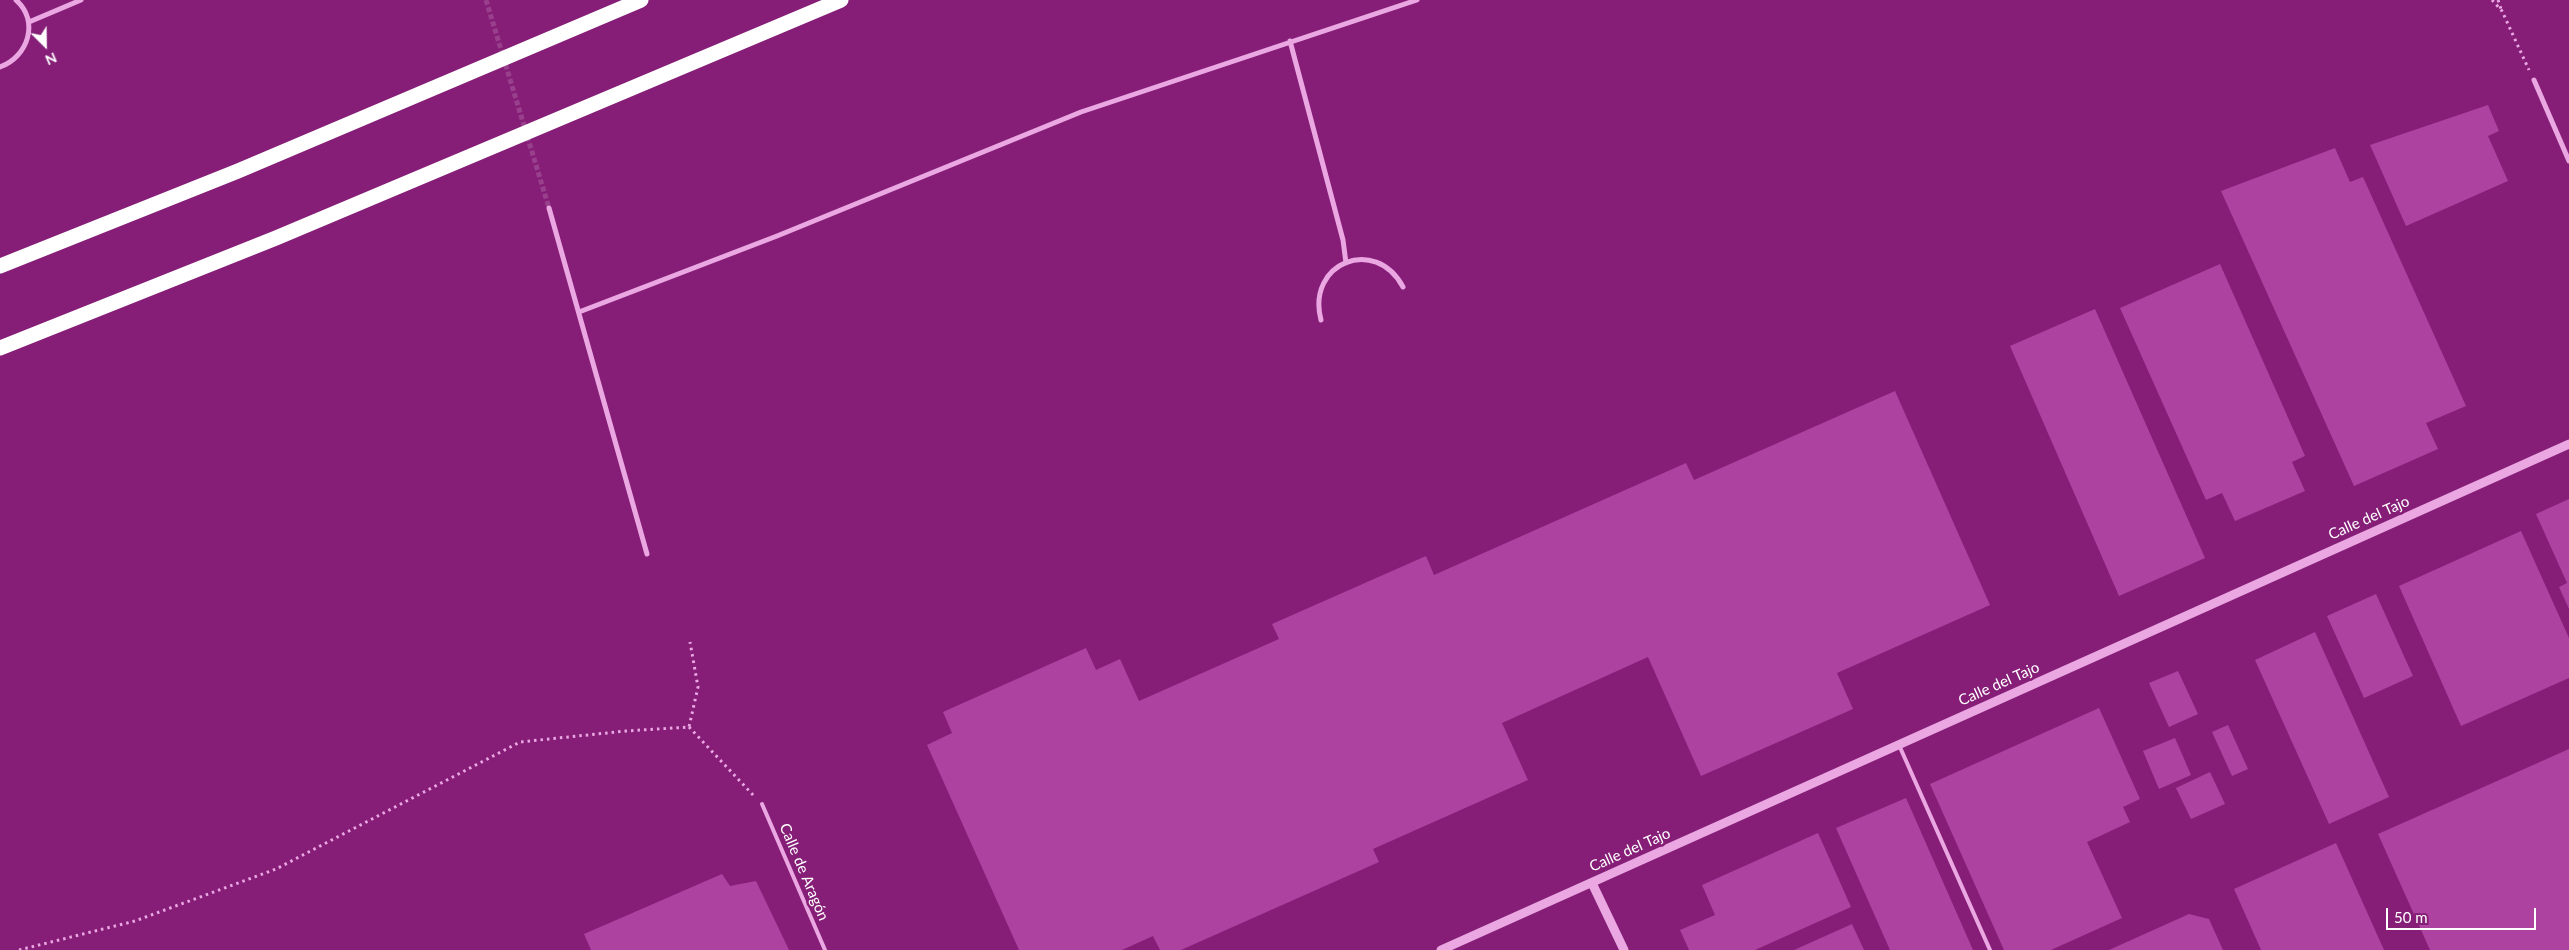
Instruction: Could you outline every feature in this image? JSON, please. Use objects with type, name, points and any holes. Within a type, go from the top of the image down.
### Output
[{"type":"highway","points":[[0,266],[238,171],[640,0]]},
{"type":"highway","points":[[0,348],[276,238],[841,0]]},
{"type":"street","points":[[0,66],[8,64],[23,50],[27,41],[29,22],[25,12],[16,0]]},
{"type":"street","points":[[29,22],[81,0]]},
{"type":"street","points":[[580,312],[777,236],[1081,112],[1417,0]]},
{"type":"street","points":[[1290,41],[1340,231],[1346,263]]},
{"type":"street","points":[[2534,80],[2569,161]]},
{"type":"street","points":[[549,208],[647,554]]},
{"type":"street","points":[[1322,320],[1318,298],[1322,286],[1334,269],[1346,263],[1363,259],[1382,264],[1392,270],[1403,287]]},
{"type":"street","name":"Calle del Tajo","points":[[1441,950],[2569,444]]},
{"type":"street","points":[[1592,882],[1624,950]]},
{"type":"lane","points":[[1899,745],[1990,950]]},
{"type":"lane","name":"Calle de Aragón","points":[[762,804],[825,950]]},
{"type":"path","points":[[2492,0],[2502,11]]},
{"type":"path","points":[[2498,0],[2534,80]]},
{"type":"path","points":[[689,727],[698,687],[690,642]]},
{"type":"path","points":[[689,727],[762,804]]},
{"type":"path","points":[[19,950],[134,922],[276,869],[520,742],[626,731],[689,727]]},
{"type":"building","points":[[2488,105],[2499,131],[2488,136],[2508,181],[2406,226],[2370,145]]},
{"type":"building","points":[[2335,148],[2350,182],[2363,177],[2466,406],[2426,423],[2438,449],[2354,486],[2221,191]]},
{"type":"building","points":[[2220,264],[2305,456],[2292,462],[2305,491],[2235,521],[2222,493],[2206,500],[2120,308]]},
{"type":"building","points":[[2095,309],[2205,558],[2119,596],[2010,346]]},
{"type":"building","points":[[1895,391],[1990,605],[1837,673],[1853,709],[1701,776],[1648,657],[1502,723],[1528,780],[1373,849],[1379,862],[1181,950],[1160,950],[1153,936],[1122,950],[1019,950],[927,745],[952,733],[943,712],[1086,648],[1096,670],[1120,659],[1139,701],[1279,639],[1272,624],[1426,556],[1434,575],[1686,463],[1694,480]]},
{"type":"building","points":[[2569,499],[2569,609],[2559,587],[2567,583],[2536,514]]},
{"type":"building","points":[[2521,531],[2569,638],[2569,678],[2461,726],[2399,586]]},
{"type":"building","points":[[2376,594],[2413,676],[2364,698],[2327,616]]},
{"type":"building","points":[[2315,632],[2389,797],[2329,824],[2255,660]]},
{"type":"building","points":[[2178,671],[2198,714],[2169,727],[2149,683]]},
{"type":"building","points":[[2099,708],[2140,799],[2123,807],[2130,822],[2087,842],[2122,918],[2051,950],[2004,950],[1930,784]]},
{"type":"building","points":[[2228,725],[2248,769],[2232,776],[2212,732]]},
{"type":"building","points":[[2175,738],[2191,775],[2159,789],[2143,751]]},
{"type":"building","points":[[2569,749],[2569,950],[2430,950],[2378,834]]},
{"type":"building","points":[[2210,772],[2225,804],[2191,819],[2176,788]]},
{"type":"building","points":[[1906,798],[1973,950],[1890,950],[1836,828]]},
{"type":"building","points":[[1818,833],[1851,907],[1755,950],[1689,950],[1680,930],[1715,915],[1702,885]]},
{"type":"building","points":[[2336,843],[2384,950],[2261,950],[2234,889]]},
{"type":"building","points":[[722,874],[730,886],[756,881],[789,950],[591,950],[584,934]]},
{"type":"building","points":[[2189,914],[2209,919],[2223,950],[2109,950]]},
{"type":"building","points":[[1852,924],[1864,950],[1794,950]]},
{"type":"tunnel","points":[[486,0],[549,208]]}]
